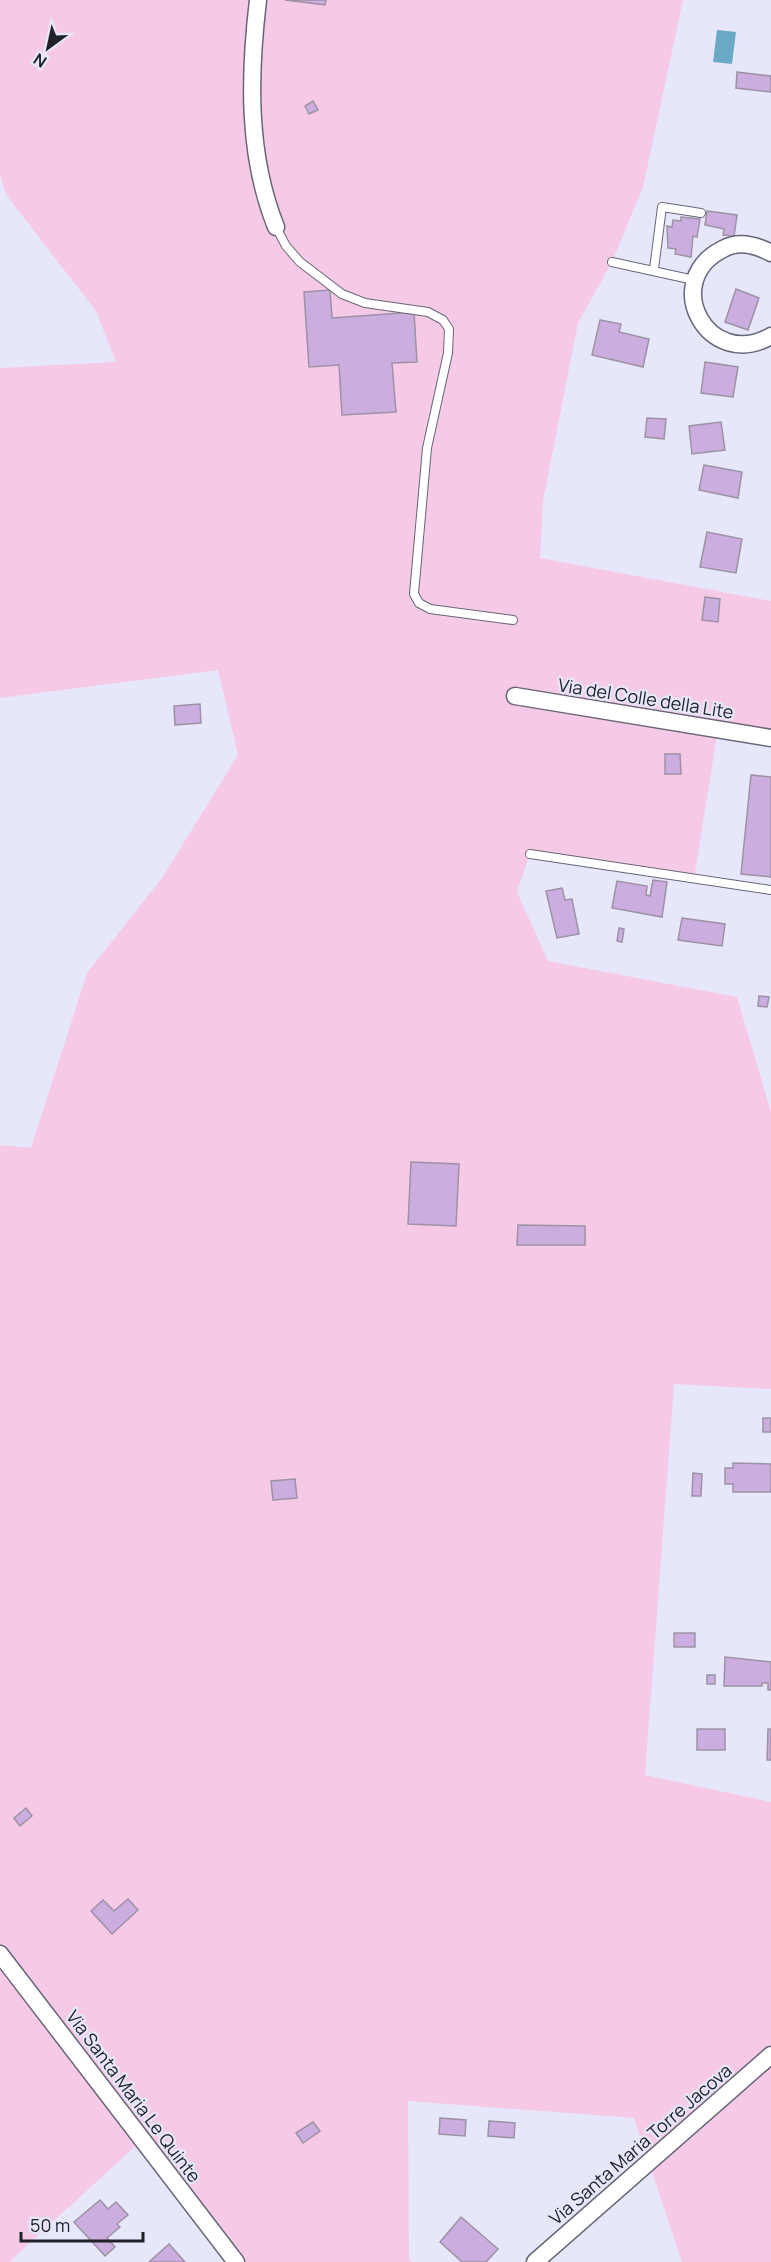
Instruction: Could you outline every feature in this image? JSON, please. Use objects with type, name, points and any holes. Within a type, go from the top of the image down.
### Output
[{"type":"street","points":[[258,0],[252,69],[256,151],[261,185],[276,227]]},
{"type":"street","points":[[771,253],[760,247],[744,244],[728,246],[713,254],[701,265],[694,280],[692,295],[695,310],[702,324],[712,335],[726,342],[741,345],[756,343],[771,336]]},
{"type":"street","name":"Via del Colle della Lite","points":[[514,696],[771,738]]},
{"type":"street","name":"Via Santa Maria Le Quinte","points":[[0,1954],[236,2262]]},
{"type":"street","name":"Via Santa Maria Torre Jacova","points":[[535,2262],[771,2055]]},
{"type":"lane","points":[[654,269],[662,207],[701,213]]},
{"type":"lane","points":[[276,227],[300,262],[342,294],[364,303],[428,312],[443,320],[449,329],[448,353],[427,448],[414,594],[419,603],[430,609],[513,620]]},
{"type":"lane","points":[[612,262],[654,269],[694,280]]},
{"type":"lane","points":[[530,854],[771,890]]},
{"type":"shaded area","points":[[0,0],[683,0],[643,187],[612,262],[578,323],[543,501],[540,558],[771,601],[771,738],[718,729],[694,879],[530,854],[517,892],[548,961],[737,997],[771,1112],[771,1389],[674,1384],[645,1775],[771,1802],[771,2262],[682,2262],[634,2118],[408,2101],[409,2259],[412,2262],[236,2262],[142,2140],[9,2262],[0,2262],[0,1145],[31,1148],[87,973],[162,878],[238,755],[218,670],[0,698],[0,368],[116,362],[96,311],[7,196],[0,175]]},
{"type":"water","points":[[717,30],[736,32],[732,64],[713,62]]},
{"type":"building","points":[[285,0],[326,0],[325,5]]},
{"type":"building","points":[[737,72],[771,76],[771,92],[736,88]]},
{"type":"building","points":[[313,101],[318,110],[309,114],[305,106]]},
{"type":"building","points":[[707,211],[737,215],[734,236],[723,235],[724,229],[705,225]]},
{"type":"building","points":[[681,217],[700,219],[697,237],[693,236],[691,257],[675,254],[676,249],[668,248],[667,226],[672,227],[673,220],[681,221]]},
{"type":"building","points":[[736,289],[759,298],[748,330],[725,322]]},
{"type":"building","points":[[330,290],[332,318],[414,312],[417,362],[392,363],[396,412],[342,415],[339,365],[309,367],[304,292]]},
{"type":"building","points":[[600,320],[621,324],[619,332],[649,339],[643,367],[592,355]]},
{"type":"building","points":[[705,362],[738,367],[733,397],[701,393]]},
{"type":"building","points":[[647,418],[666,419],[664,439],[645,437]]},
{"type":"building","points":[[721,422],[725,450],[692,454],[689,426]]},
{"type":"building","points":[[704,465],[742,472],[738,498],[699,490]]},
{"type":"building","points":[[707,532],[742,539],[736,573],[700,567]]},
{"type":"building","points":[[705,597],[720,599],[718,622],[702,620]]},
{"type":"building","points":[[200,704],[201,723],[175,725],[174,706]]},
{"type":"building","points":[[665,754],[680,754],[681,774],[665,774]]},
{"type":"building","points":[[751,775],[771,777],[771,877],[741,874]]},
{"type":"building","points":[[653,880],[667,882],[662,917],[612,908],[617,881],[647,886],[646,895],[650,896]]},
{"type":"building","points":[[562,888],[565,900],[572,899],[579,934],[557,938],[546,891]]},
{"type":"building","points":[[682,918],[725,924],[722,946],[678,940]]},
{"type":"building","points":[[619,928],[624,929],[622,942],[617,941]]},
{"type":"building","points":[[759,996],[769,997],[767,1007],[758,1006]]},
{"type":"building","points":[[411,1162],[459,1164],[456,1226],[408,1224]]},
{"type":"building","points":[[518,1225],[585,1226],[585,1245],[517,1245]]},
{"type":"building","points":[[763,1418],[771,1418],[771,1432],[763,1432]]},
{"type":"building","points":[[733,1463],[771,1464],[771,1492],[733,1492],[733,1484],[725,1484],[725,1468],[733,1468]]},
{"type":"building","points":[[693,1473],[702,1474],[701,1496],[692,1496]]},
{"type":"building","points":[[295,1479],[297,1498],[273,1500],[271,1481]]},
{"type":"building","points":[[674,1633],[695,1633],[695,1647],[674,1647]]},
{"type":"building","points":[[725,1657],[771,1662],[771,1690],[768,1690],[768,1683],[762,1683],[762,1686],[724,1686]]},
{"type":"building","points":[[707,1675],[715,1675],[715,1684],[707,1684]]},
{"type":"building","points":[[697,1729],[725,1729],[725,1750],[697,1750]]},
{"type":"building","points":[[768,1729],[771,1729],[771,1760],[767,1760]]},
{"type":"building","points":[[26,1808],[32,1816],[20,1826],[14,1818]]},
{"type":"building","points":[[128,1899],[138,1910],[112,1934],[91,1911],[103,1900],[114,1911]]},
{"type":"building","points":[[440,2118],[466,2120],[465,2136],[439,2134]]},
{"type":"building","points":[[489,2121],[515,2123],[514,2138],[488,2136]]},
{"type":"building","points":[[313,2122],[320,2131],[303,2143],[296,2133]]},
{"type":"building","points":[[100,2200],[108,2209],[116,2202],[128,2215],[117,2224],[120,2227],[107,2238],[115,2247],[105,2256],[74,2222]]},
{"type":"building","points":[[461,2217],[498,2249],[486,2262],[462,2262],[440,2242]]},
{"type":"building","points":[[169,2244],[185,2262],[149,2262]]}]
